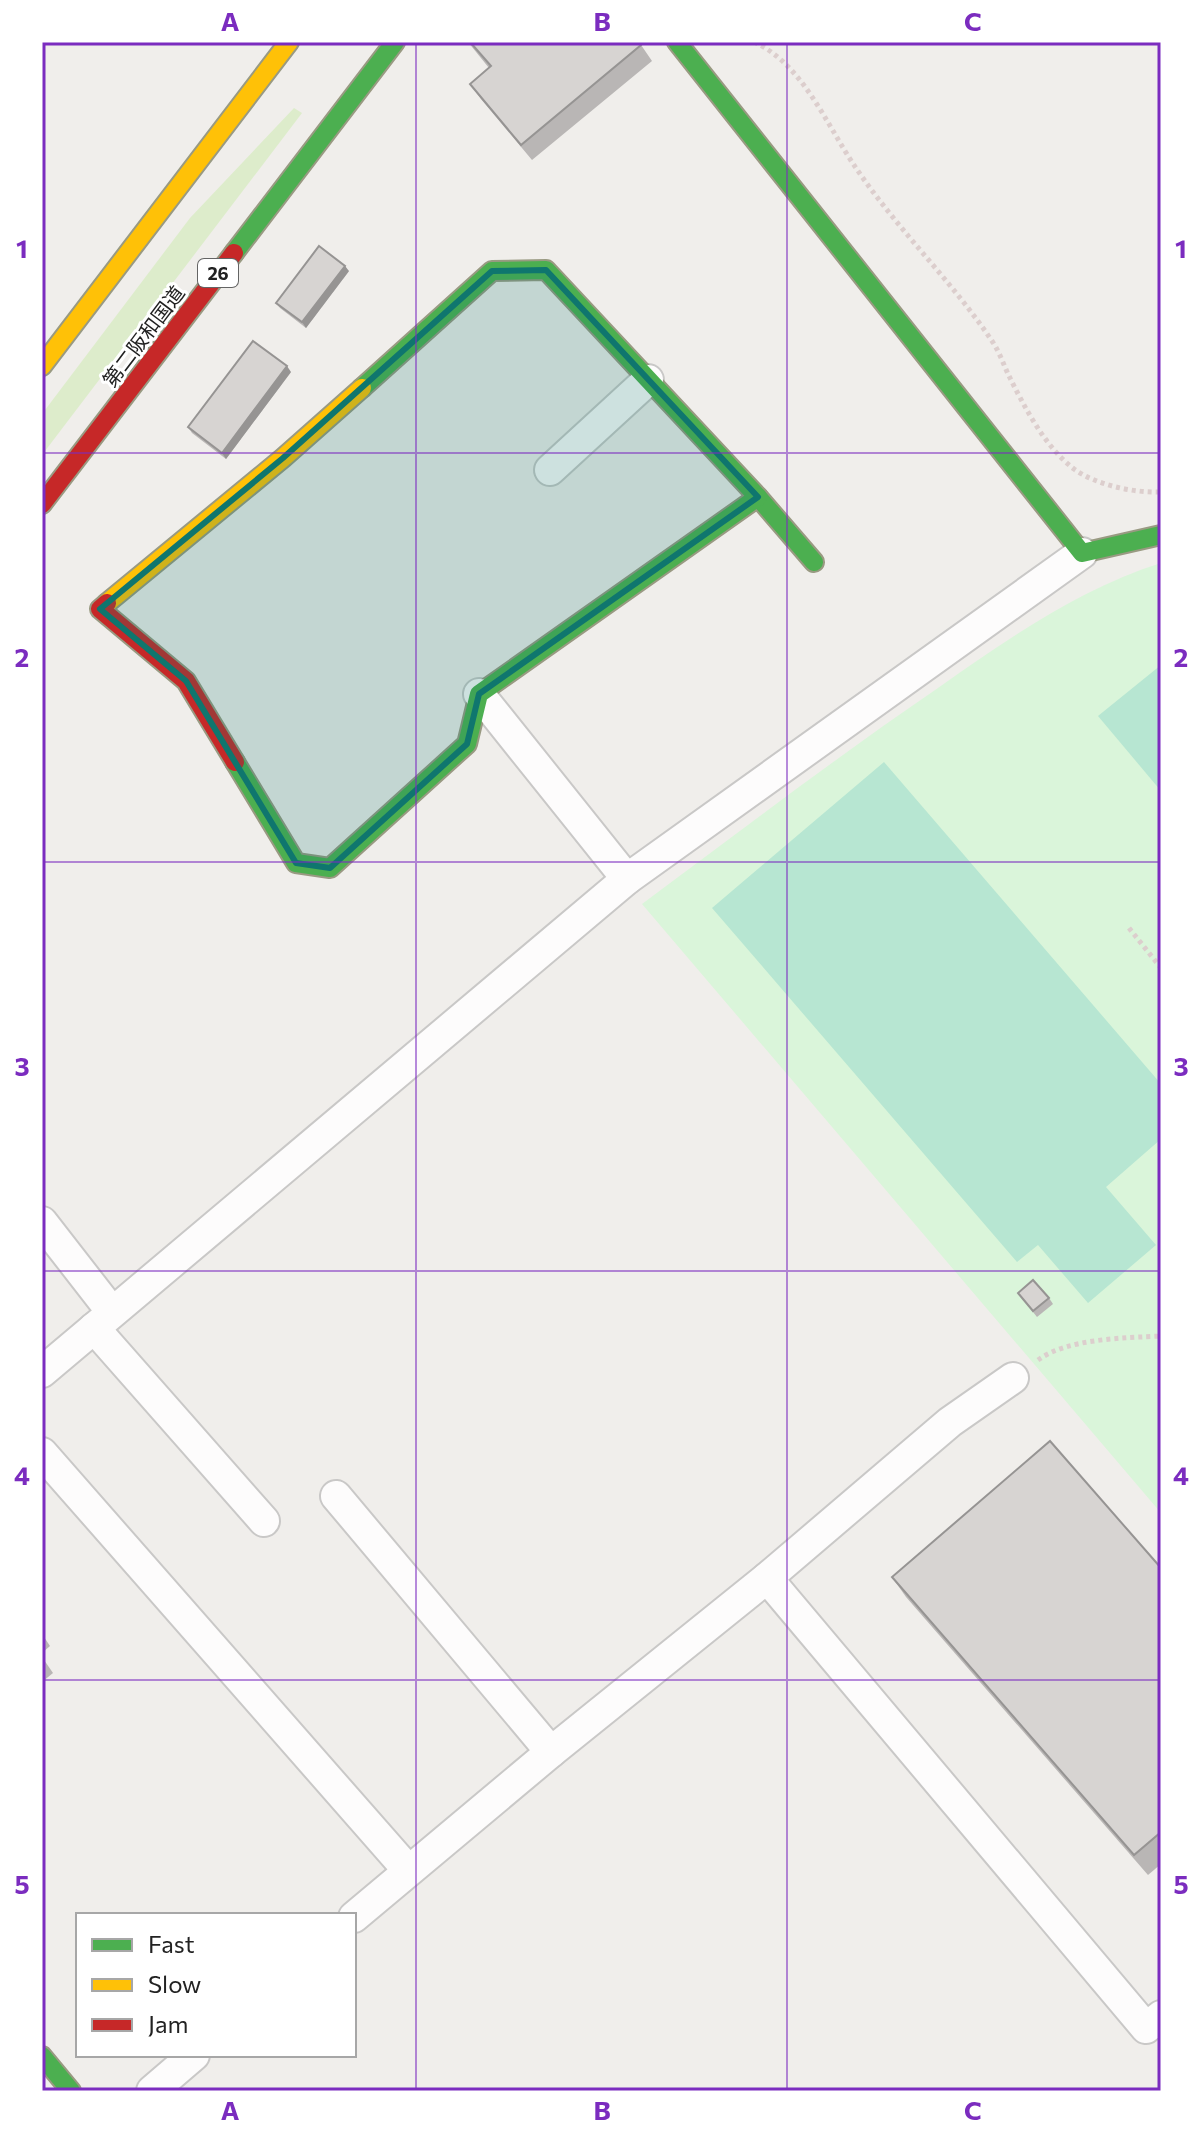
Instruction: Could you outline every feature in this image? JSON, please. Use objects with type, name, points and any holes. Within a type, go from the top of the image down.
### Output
[{"type":"main road","points":[[42,366],[289,42]]},
{"type":"main road","name":"第二阪和国道","points":[[42,504],[395,42]]},
{"type":"main road","points":[[677,42],[1082,553],[1161,535]]},
{"type":"main road","points":[[758,497],[479,694],[467,744],[330,868],[296,863],[186,681],[100,609],[283,458],[492,271],[546,270],[758,497],[814,562]]},
{"type":"main road","points":[[42,2056],[71,2091]]},
{"type":"street","points":[[550,470],[648,380]]},
{"type":"street","points":[[42,1372],[627,879],[1082,553]]},
{"type":"street","points":[[479,694],[627,879]]},
{"type":"street","points":[[42,1222],[103,1320],[264,1521]]},
{"type":"street","points":[[356,1915],[551,1752],[767,1578],[950,1422],[1013,1378]]},
{"type":"street","points":[[42,1453],[408,1870]]},
{"type":"street","points":[[336,1496],[551,1752]]},
{"type":"street","points":[[767,1578],[1156,2030]]},
{"type":"street","points":[[152,2091],[192,2057]]},
{"type":"path","points":[[754,42],[775,56],[814,96],[858,172],[994,343],[1025,407],[1057,452],[1074,469],[1099,481],[1124,488],[1161,492]]},
{"type":"path","points":[[1129,928],[1161,968]]},
{"type":"path","points":[[1013,1378],[1050,1352],[1114,1338],[1161,1336]]},
{"type":"highlighted area","points":[[546,270],[758,497],[479,694],[467,744],[330,868],[296,863],[186,681],[100,609],[283,458],[492,271]]},
{"type":"green space","points":[[294,108],[302,113],[42,455],[42,414],[190,218]]},
{"type":"green space","points":[[1161,563],[1161,1513],[642,904],[789,794],[1018,634],[1101,587]]},
{"type":"green space","points":[[1161,665],[1161,791],[1098,716]]},
{"type":"green space","points":[[884,762],[1161,1084],[1161,1139],[1106,1187],[1156,1245],[1088,1303],[1038,1245],[1017,1262],[712,908]]},
{"type":"building","points":[[470,42],[639,42],[641,45],[521,145],[470,84],[491,66]]},
{"type":"building","points":[[319,246],[345,266],[302,322],[276,303]]},
{"type":"building","points":[[253,341],[287,366],[222,453],[188,427]]},
{"type":"building","points":[[1033,1280],[1049,1298],[1033,1311],[1018,1293]]},
{"type":"building","points":[[1050,1441],[1161,1568],[1161,1832],[1134,1855],[892,1577]]},
{"type":"traffic: fast","points":[[234,253],[395,42]]},
{"type":"traffic: fast","points":[[677,42],[1082,553],[1161,535]]},
{"type":"traffic: fast","points":[[362,388],[492,271],[546,270],[758,497],[814,562]]},
{"type":"traffic: fast","points":[[235,762],[296,863],[330,868],[467,744],[479,694],[758,497]]},
{"type":"traffic: fast","points":[[42,2056],[71,2091]]},
{"type":"traffic: slow","points":[[42,366],[289,42]]},
{"type":"traffic: slow","points":[[107,603],[283,458],[362,388]]},
{"type":"traffic: jam","points":[[42,504],[234,253]]},
{"type":"traffic: jam","points":[[107,603],[100,609],[186,681],[235,762]]}]
